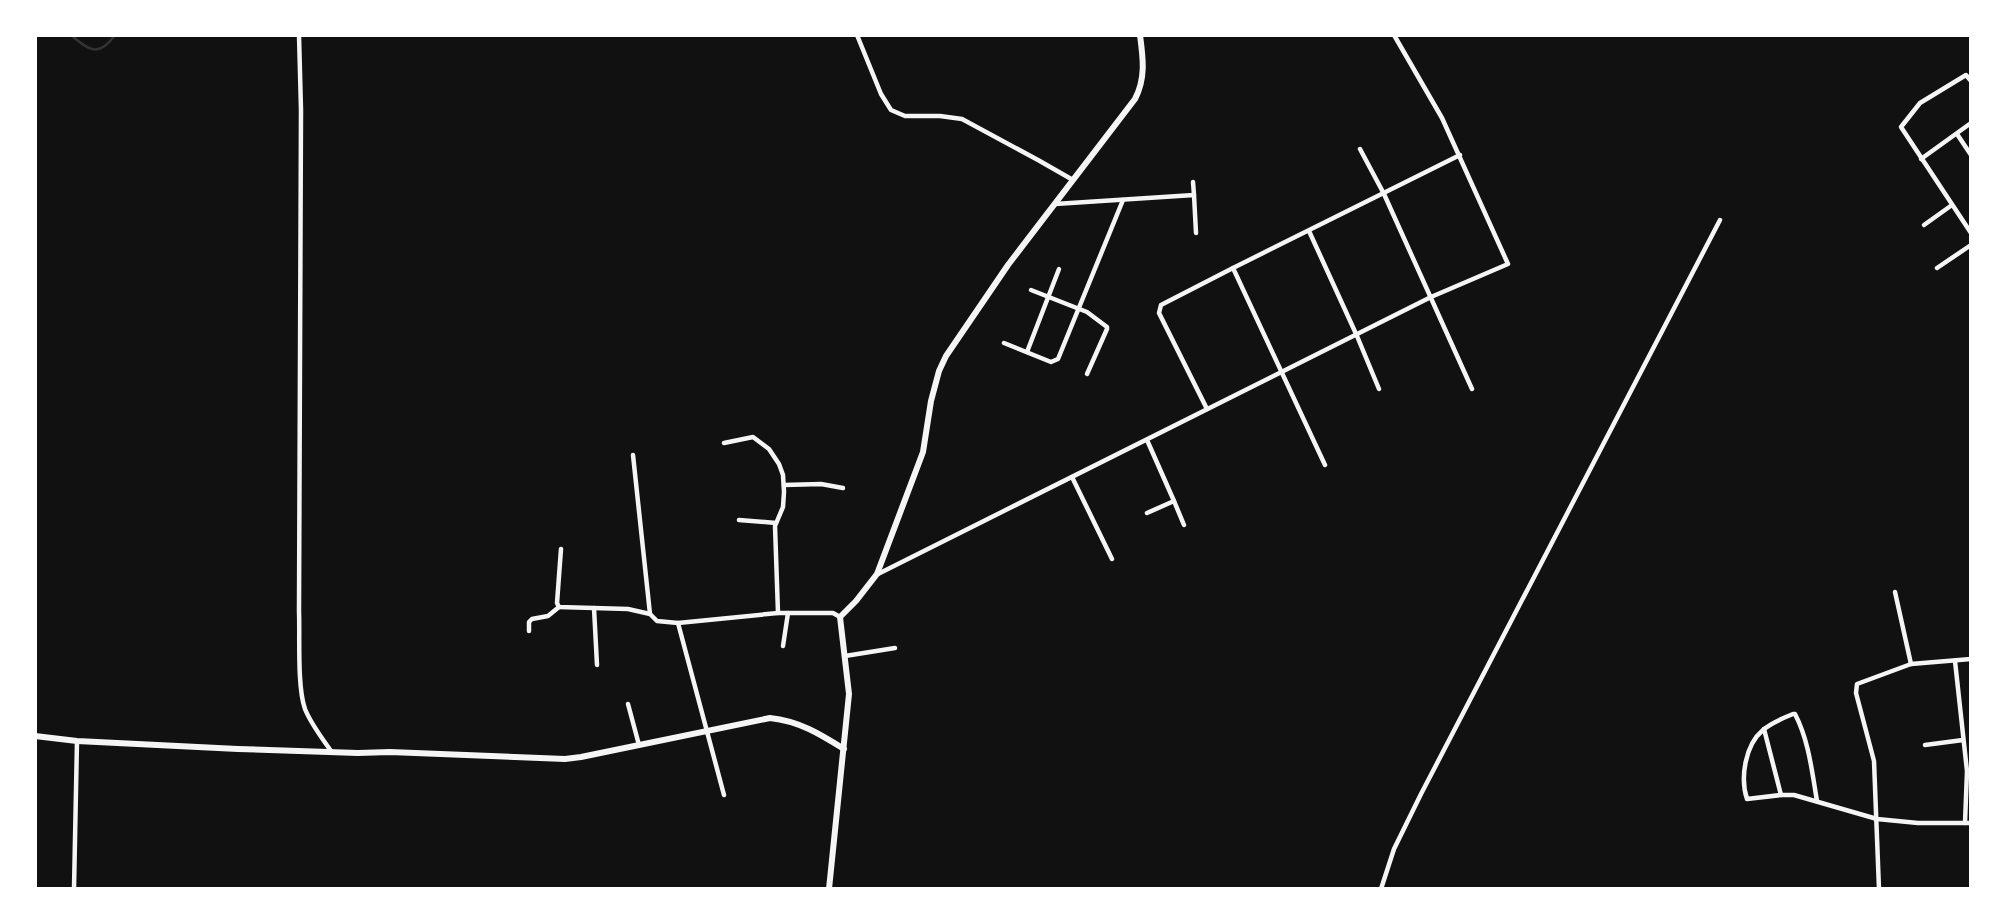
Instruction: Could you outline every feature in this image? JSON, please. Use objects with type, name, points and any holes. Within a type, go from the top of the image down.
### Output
[{"type":"street","points":[[299,35],[301,677],[305,709],[331,751]]},
{"type":"street","points":[[857,35],[891,110],[905,116],[940,116],[962,120],[1073,180]]},
{"type":"street","points":[[840,617],[877,574],[923,452],[931,401],[946,356],[982,302],[1135,99],[1141,87],[1143,58],[1140,35]]},
{"type":"street","points":[[877,574],[1432,297],[1508,264],[1442,118],[1394,35]]},
{"type":"street","points":[[1971,81],[1968,73],[1920,103],[1901,127],[1971,233]]},
{"type":"street","points":[[1921,159],[1971,123]]},
{"type":"street","points":[[1957,134],[1971,155]]},
{"type":"street","points":[[1360,149],[1384,194],[1472,389]]},
{"type":"street","points":[[1207,409],[1159,313],[1161,305],[1460,155]]},
{"type":"street","points":[[1193,183],[1196,233]]},
{"type":"street","points":[[1055,205],[1194,195]]},
{"type":"street","points":[[1004,343],[1051,362],[1058,359],[1123,200]]},
{"type":"street","points":[[1924,225],[1952,205]]},
{"type":"street","points":[[1381,889],[1394,849],[1421,794],[1720,220]]},
{"type":"street","points":[[1309,231],[1378,389]]},
{"type":"street","points":[[1937,268],[1971,245]]},
{"type":"street","points":[[1233,268],[1325,466]]},
{"type":"street","points":[[1027,352],[1059,269]]},
{"type":"street","points":[[1031,290],[1078,308],[1097,318],[1107,329],[1087,374]]},
{"type":"street","points":[[724,443],[755,439],[769,449],[779,464],[784,485],[783,507],[776,523],[778,613]]},
{"type":"street","points":[[1147,440],[1184,525]]},
{"type":"street","points":[[633,454],[650,614]]},
{"type":"street","points":[[1072,477],[1112,559]]},
{"type":"street","points":[[784,485],[821,484],[843,488]]},
{"type":"street","points":[[1147,513],[1174,500]]},
{"type":"street","points":[[739,520],[776,523]]},
{"type":"street","points":[[559,607],[556,603],[562,549]]},
{"type":"street","points":[[1895,592],[1911,664]]},
{"type":"street","points":[[529,631],[529,622],[532,619],[548,616],[559,607],[628,609],[650,614],[657,621],[678,624],[778,613],[832,613],[840,617]]},
{"type":"street","points":[[594,608],[597,665]]},
{"type":"street","points":[[783,646],[788,613]]},
{"type":"street","points":[[829,889],[849,694],[840,617]]},
{"type":"street","points":[[678,624],[724,795]]},
{"type":"street","points":[[845,656],[895,648]]},
{"type":"street","points":[[1879,889],[1874,761],[1856,688],[1858,682],[1911,664],[1971,659]]},
{"type":"street","points":[[1817,802],[1810,759],[1800,723],[1795,714],[1786,716],[1764,729],[1755,740],[1744,772],[1747,799],[1794,795],[1817,802],[1877,819],[1918,823],[1968,823],[1955,661]]},
{"type":"street","points":[[628,704],[640,746]]},
{"type":"street","points":[[35,736],[77,741],[238,749],[565,759],[771,718],[814,730],[844,749]]},
{"type":"street","points":[[1764,729],[1782,795]]},
{"type":"street","points":[[1925,746],[1963,740]]},
{"type":"street","points":[[74,889],[77,741]]},
{"type":"waterway","points":[[71,35],[93,49],[104,47],[115,35]]}]
